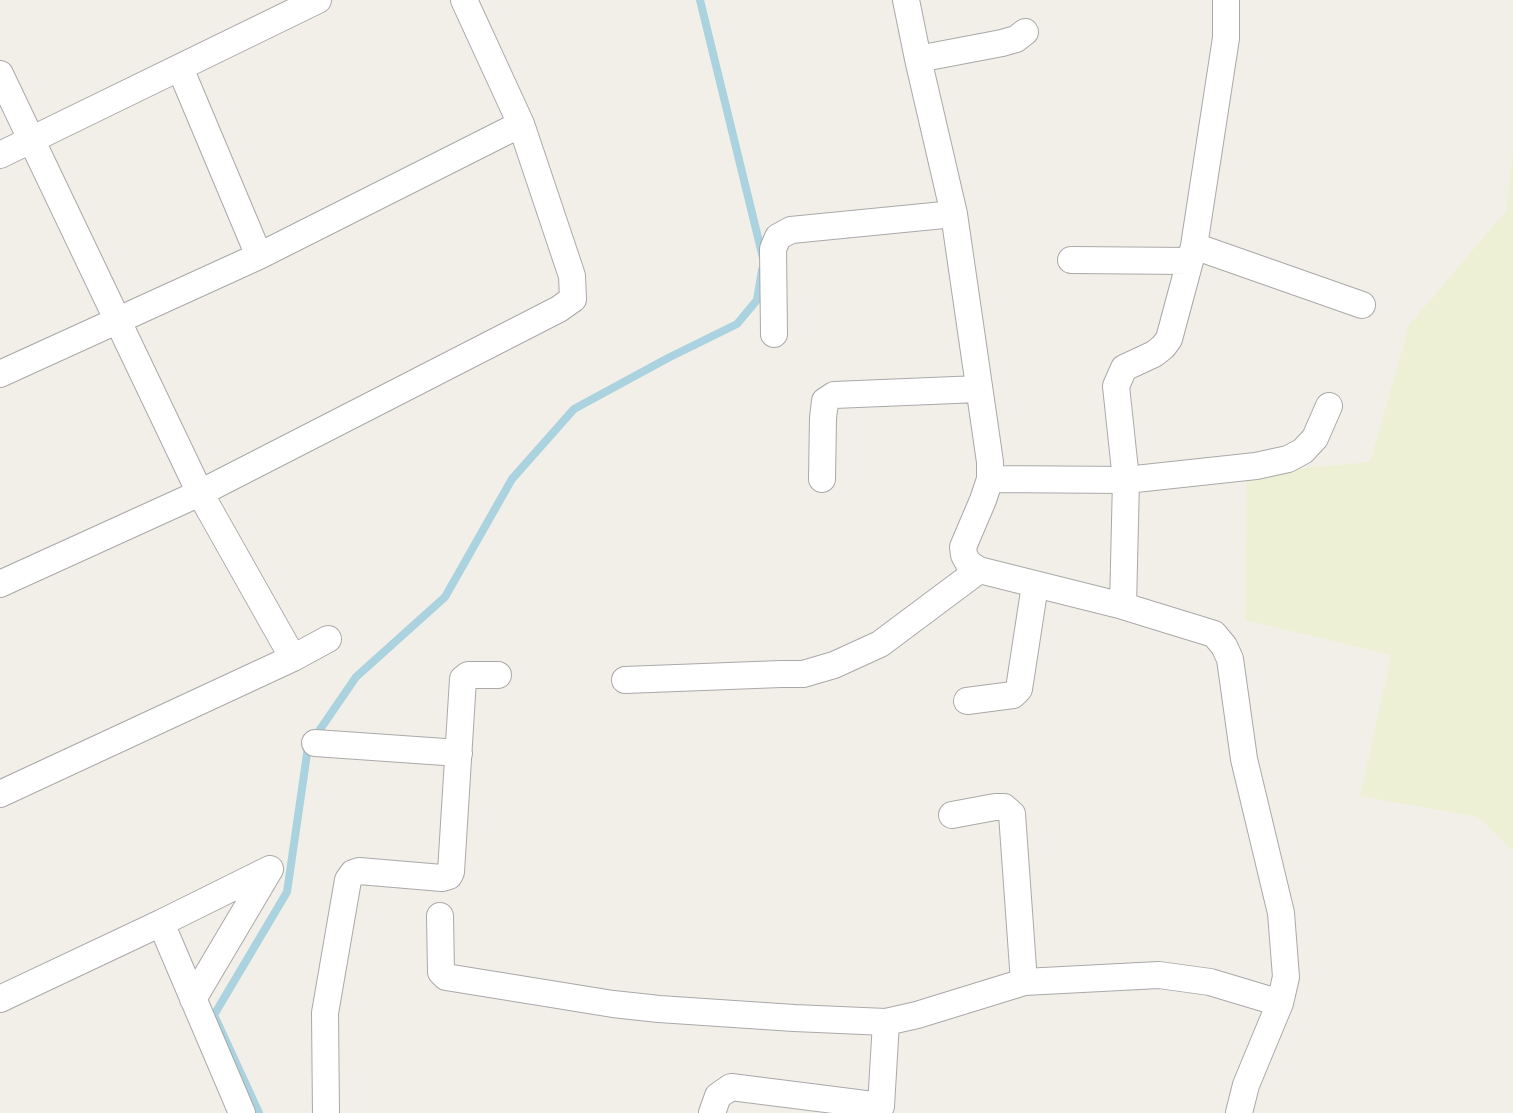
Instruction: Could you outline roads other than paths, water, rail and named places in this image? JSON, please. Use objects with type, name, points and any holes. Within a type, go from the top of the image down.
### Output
[{"type":"street","points":[[0,154],[318,0]]},
{"type":"street","points":[[0,584],[200,493],[559,309],[573,299],[572,276],[521,124],[465,0]]},
{"type":"street","points":[[906,0],[954,214],[990,462],[990,479],[963,547],[964,555],[969,564],[979,570],[1123,606],[1214,634],[1224,646],[1230,659],[1244,759],[1281,913],[1286,977],[1280,1003],[1246,1085],[1239,1113]]},
{"type":"street","points":[[1123,606],[1126,480],[1116,386],[1124,368],[1154,354],[1169,339],[1192,254],[1226,38],[1226,0]]},
{"type":"street","points":[[918,59],[1002,43],[1016,39],[1026,32]]},
{"type":"street","points":[[180,68],[259,256]]},
{"type":"street","points":[[0,74],[200,493],[293,658]]},
{"type":"street","points":[[0,374],[259,256],[521,124]]},
{"type":"street","points":[[774,334],[773,249],[778,237],[791,230],[954,214]]},
{"type":"street","points":[[1071,260],[1192,254],[1362,305]]},
{"type":"street","points":[[822,479],[825,401],[834,395],[979,389]]},
{"type":"street","points":[[990,479],[1126,480],[1256,466],[1288,459],[1303,451],[1315,438],[1329,406]]},
{"type":"street","points":[[625,680],[803,674],[834,665],[880,644],[979,570]]},
{"type":"street","points":[[967,701],[1013,695],[1019,689],[1035,585]]},
{"type":"street","points":[[0,794],[293,658],[328,639]]},
{"type":"street","points":[[326,1113],[325,1013],[348,880],[353,873],[359,871],[442,878],[449,876],[464,679],[468,675],[498,675]]},
{"type":"street","points":[[315,743],[459,753]]},
{"type":"street","points":[[952,815],[996,807],[1004,807],[1012,814],[1024,982]]},
{"type":"street","points":[[0,999],[270,869],[193,999]]},
{"type":"street","points":[[440,916],[441,972],[446,977],[613,1004],[659,1009],[886,1022],[917,1015],[1024,982],[1159,975],[1210,982],[1280,1003]]},
{"type":"street","points":[[161,923],[242,1113]]},
{"type":"street","points":[[712,1113],[718,1096],[731,1087],[881,1106],[886,1022]]},
{"type":"waterway","points":[[700,0],[763,258]]},
{"type":"waterway","points":[[259,1113],[214,1015],[287,892],[308,747],[356,677],[445,597],[512,479],[574,409],[737,324],[757,300],[762,270]]}]
